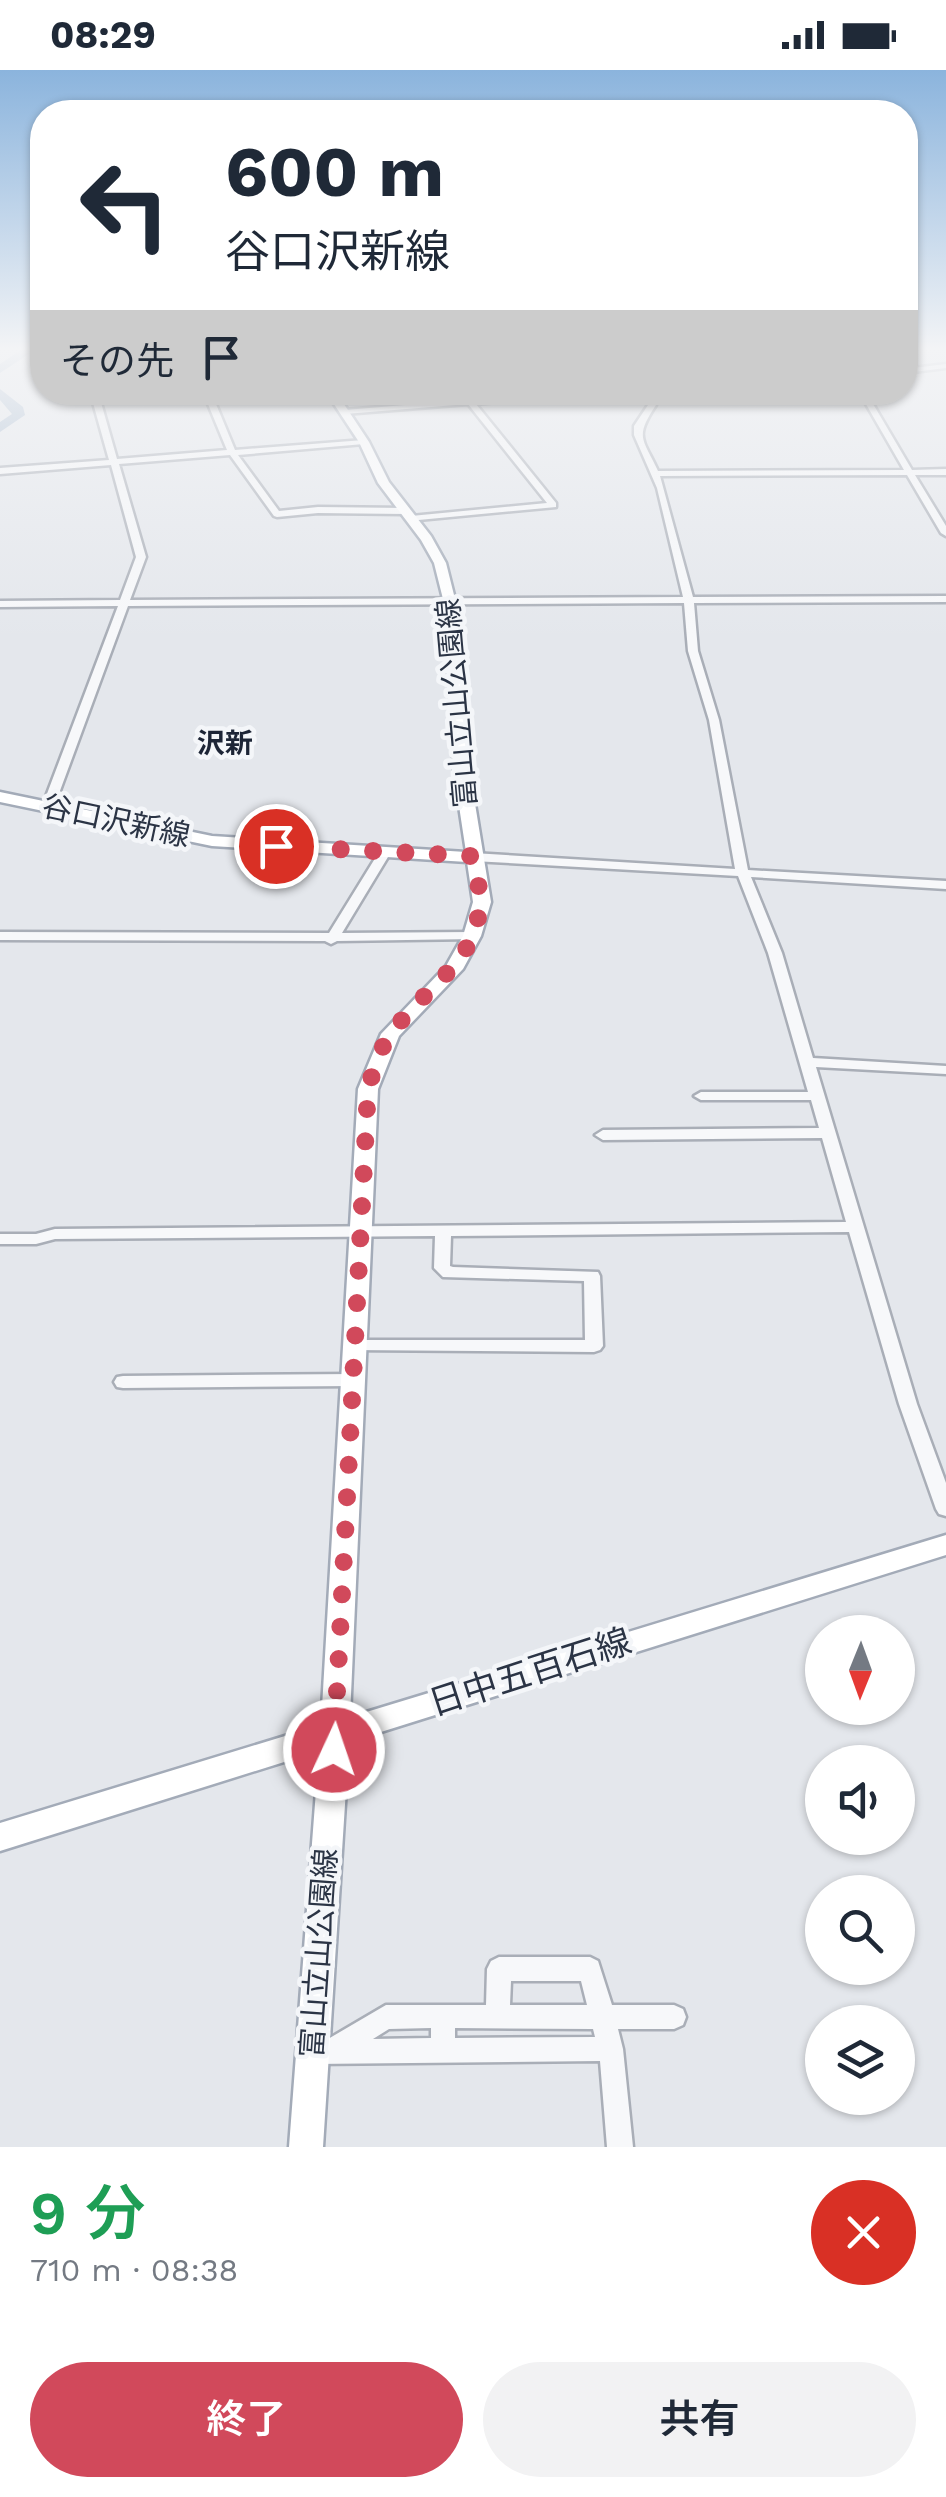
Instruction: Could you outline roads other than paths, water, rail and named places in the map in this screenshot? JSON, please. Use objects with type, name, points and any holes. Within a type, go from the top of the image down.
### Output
[{"type":"main road","name":"富山立山公園線","points":[[306,2147],[321,2052],[368,1088],[390,1034],[454,970],[472,936],[482,902],[462,773],[450,603],[440,564],[384,483],[365,445]]},
{"type":"main road","name":"谷口沢新線","points":[[0,797],[212,841],[472,856]]},
{"type":"main road","name":"日中五百石線","points":[[0,1837],[946,1546]]},
{"type":"street","points":[[48,808],[140,557],[109,445]]},
{"type":"street","points":[[230,445],[278,514],[318,510],[408,515],[553,505],[505,445]]},
{"type":"street","points":[[0,471],[329,445]]},
{"type":"street","points":[[642,445],[654,474],[689,601],[693,651],[710,703],[743,872],[775,954],[908,1404],[946,1509]]},
{"type":"street","points":[[894,445],[946,533]]},
{"type":"street","points":[[654,474],[946,472]]},
{"type":"street","points":[[0,604],[946,599]]},
{"type":"street","points":[[331,940],[385,852]]},
{"type":"street","points":[[472,856],[946,884]]},
{"type":"street","points":[[0,936],[331,940],[472,936]]},
{"type":"street","points":[[808,1062],[946,1070]]},
{"type":"street","points":[[701,1096],[818,1096]]},
{"type":"street","points":[[603,1135],[828,1133]]},
{"type":"street","points":[[0,1240],[55,1234],[855,1226]]},
{"type":"street","points":[[356,1346],[594,1346],[592,1276],[448,1272],[442,1268],[443,1231]]},
{"type":"street","points":[[124,1382],[354,1380]]},
{"type":"street","points":[[498,2017],[498,1969],[590,1968],[611,2049],[620,2147]]},
{"type":"street","points":[[321,2052],[386,2016],[674,2016]]},
{"type":"street","points":[[443,2016],[443,2051]]},
{"type":"street","points":[[321,2052],[611,2049]]},
{"type":"district","name":"沢新","points":[[225,743]]}]
